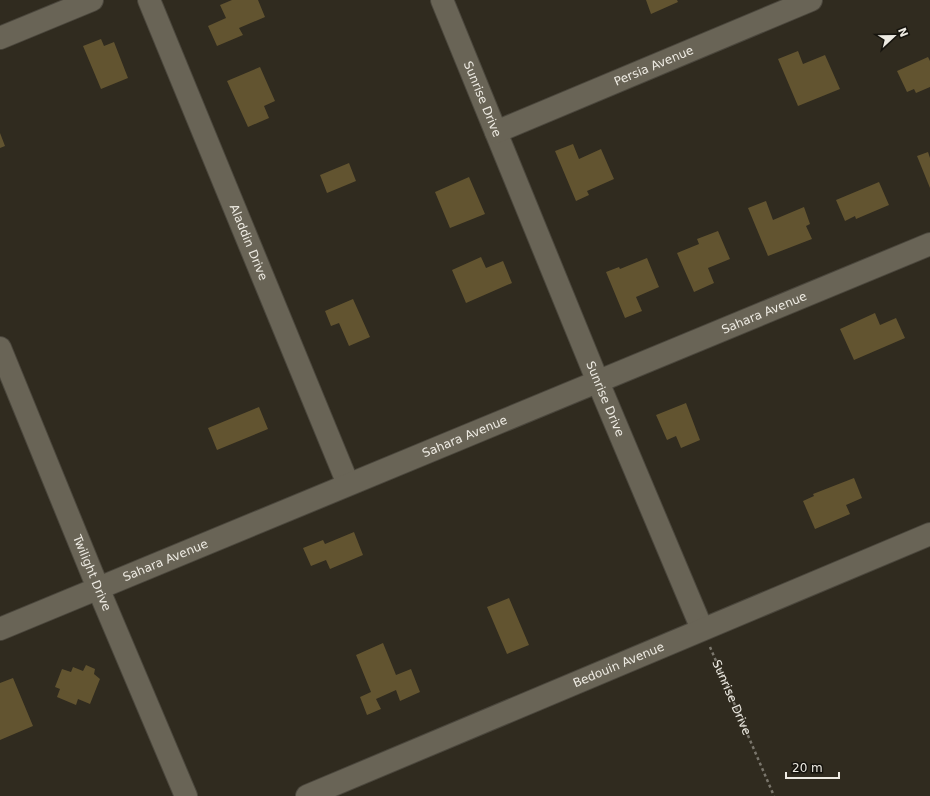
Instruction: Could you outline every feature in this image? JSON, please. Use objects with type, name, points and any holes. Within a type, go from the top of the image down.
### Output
[{"type":"street","points":[[0,38],[92,0]]},
{"type":"street","name":"Aladdin Drive","points":[[149,0],[348,484]]},
{"type":"street","name":"Sunrise Drive","points":[[442,0],[598,382],[702,629]]},
{"type":"street","name":"Persia Avenue","points":[[496,132],[812,0]]},
{"type":"street","name":"Sahara Avenue","points":[[0,629],[930,244]]},
{"type":"street","name":"Twilight Drive","points":[[0,348],[98,588],[186,796]]},
{"type":"street","name":"Bedouin Avenue","points":[[307,796],[930,534]]},
{"type":"path","name":"Sunrise Drive","points":[[702,629],[774,796]]},
{"type":"building","points":[[232,0],[258,0],[265,17],[239,28],[243,35],[217,46],[208,26],[226,18],[220,5]]},
{"type":"building","points":[[646,0],[677,0],[678,2],[651,14]]},
{"type":"building","points":[[101,39],[104,46],[114,42],[128,78],[101,89],[83,46]]},
{"type":"building","points":[[798,51],[803,64],[825,55],[840,89],[798,106],[778,59]]},
{"type":"building","points":[[928,57],[930,61],[930,87],[916,93],[914,89],[907,92],[897,71]]},
{"type":"building","points":[[260,67],[275,101],[264,106],[269,118],[248,127],[227,81]]},
{"type":"building","points":[[0,133],[5,146],[0,148]]},
{"type":"building","points":[[573,144],[579,159],[601,149],[614,179],[587,191],[589,195],[576,201],[555,151]]},
{"type":"building","points":[[928,152],[930,158],[930,188],[917,156]]},
{"type":"building","points":[[349,163],[356,181],[327,193],[320,175]]},
{"type":"building","points":[[469,177],[485,214],[450,228],[435,192]]},
{"type":"building","points":[[879,182],[889,205],[856,219],[855,216],[845,221],[836,200]]},
{"type":"building","points":[[766,201],[773,220],[804,207],[810,224],[806,226],[812,239],[768,256],[748,208]]},
{"type":"building","points":[[718,231],[730,259],[708,268],[714,283],[694,292],[677,253],[699,244],[697,239]]},
{"type":"building","points":[[481,257],[486,268],[503,261],[512,283],[466,303],[452,270]]},
{"type":"building","points":[[647,258],[659,287],[636,297],[642,311],[625,318],[606,272],[619,267],[620,269]]},
{"type":"building","points":[[353,299],[370,337],[349,346],[339,323],[331,326],[325,311]]},
{"type":"building","points":[[875,313],[880,325],[896,318],[905,338],[854,360],[840,329]]},
{"type":"building","points":[[686,403],[700,440],[681,448],[676,436],[667,440],[656,415]]},
{"type":"building","points":[[259,407],[268,429],[217,450],[208,428]]},
{"type":"building","points":[[854,478],[862,498],[846,505],[850,514],[815,529],[803,501],[814,496],[813,494]]},
{"type":"building","points":[[354,532],[363,555],[330,569],[326,560],[311,566],[303,548],[323,540],[325,544]]},
{"type":"building","points":[[509,598],[529,645],[507,654],[487,607]]},
{"type":"building","points":[[383,643],[396,675],[411,669],[420,692],[400,701],[396,690],[376,699],[381,709],[367,715],[360,697],[371,692],[356,655]]},
{"type":"building","points":[[86,665],[95,669],[94,674],[100,679],[90,704],[78,699],[76,705],[57,697],[60,689],[55,687],[62,669],[71,672],[73,667],[83,671]]},
{"type":"building","points":[[13,678],[33,726],[0,740],[0,683]]}]
